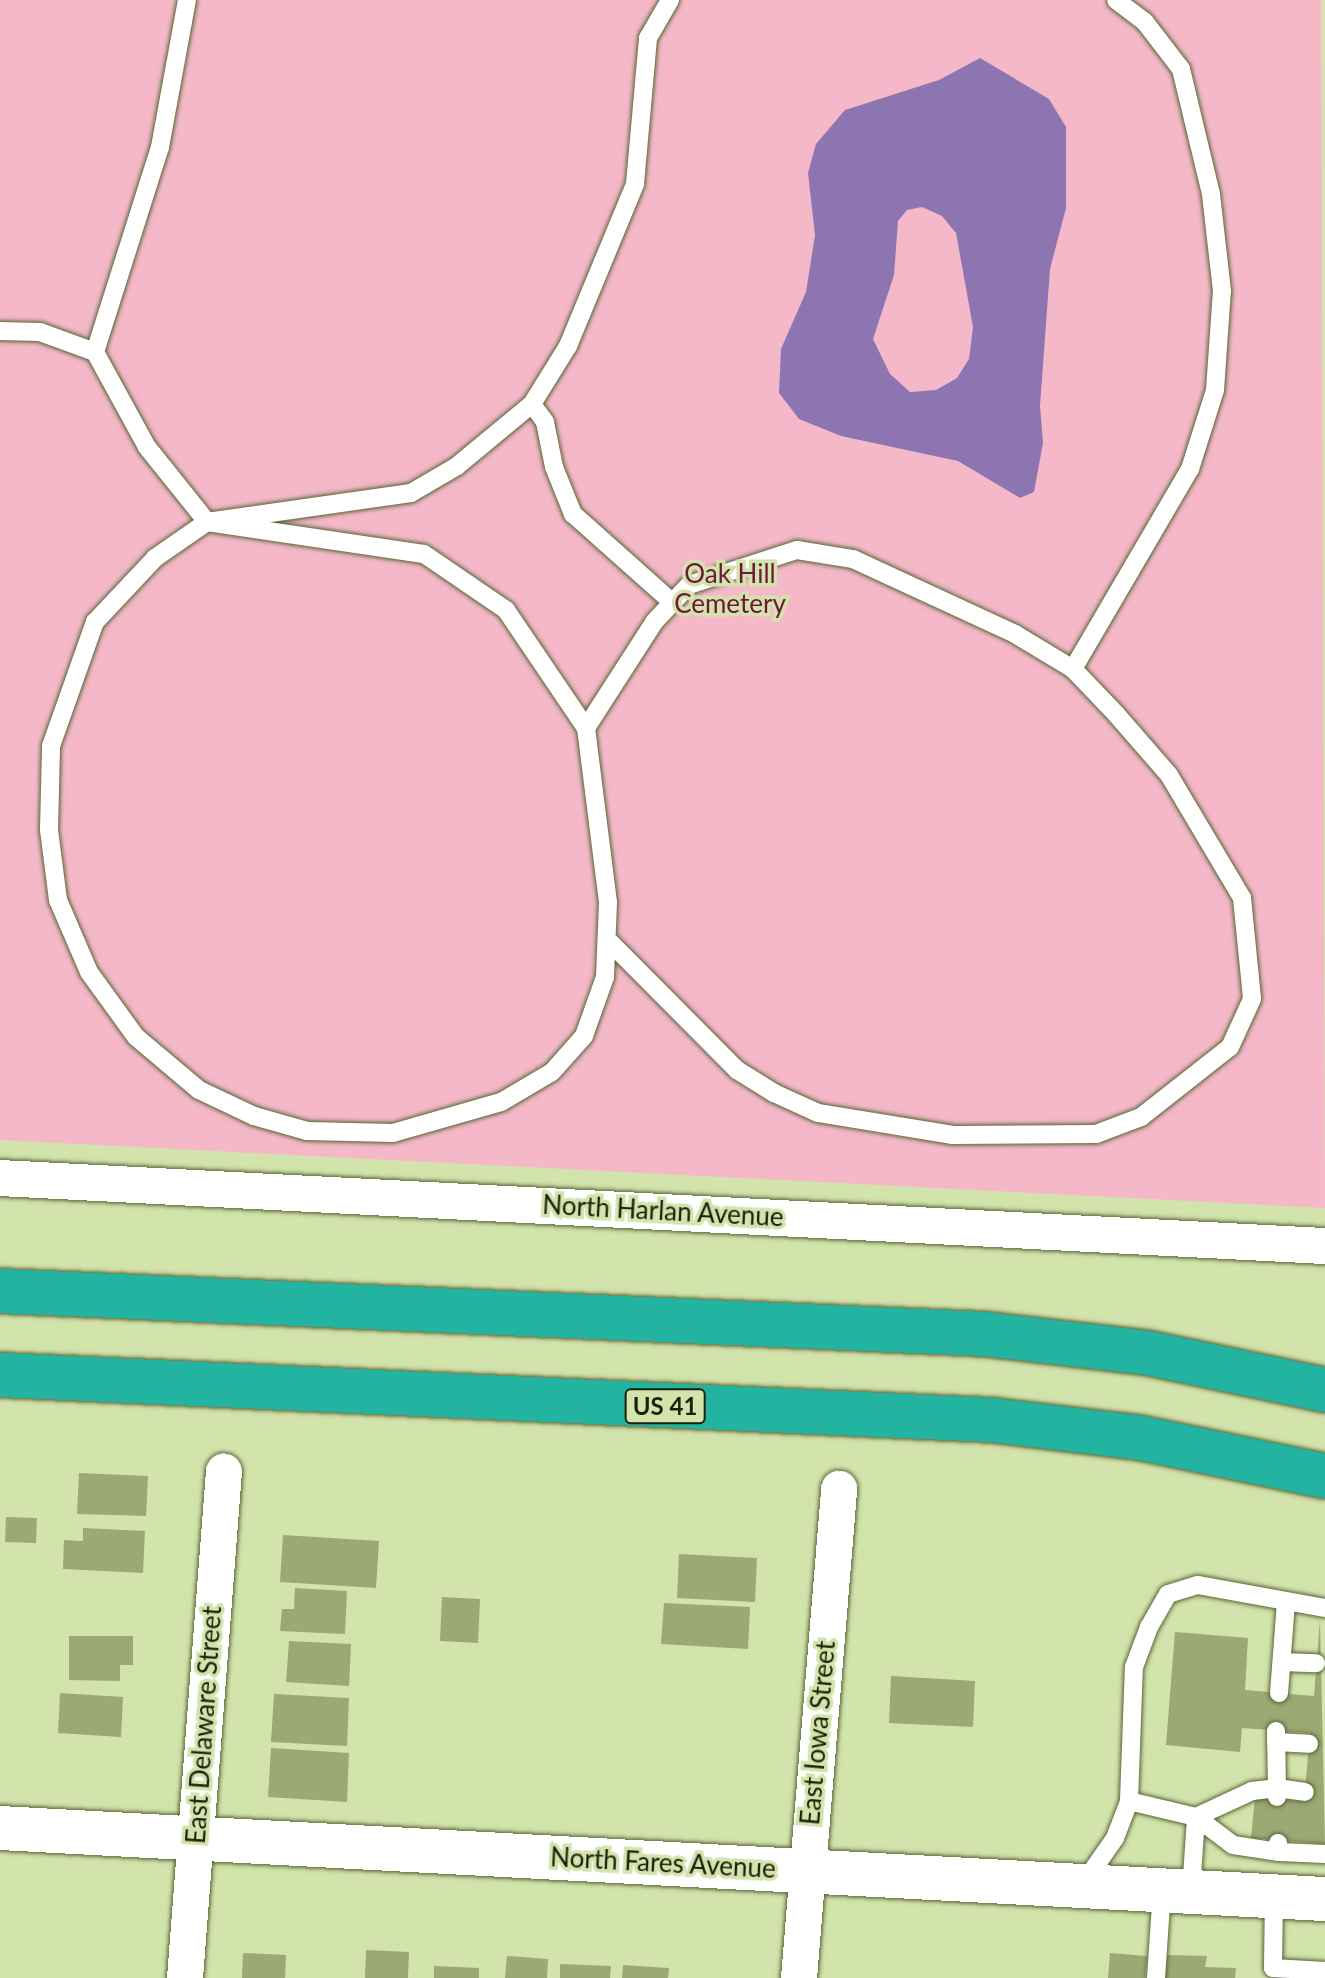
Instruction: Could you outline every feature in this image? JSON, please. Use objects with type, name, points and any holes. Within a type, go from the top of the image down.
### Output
[{"type":"highway","points":[[0,1291],[984,1334],[1148,1353],[1325,1390]]},
{"type":"highway","name":"US 41","points":[[0,1375],[991,1420],[1141,1438],[1325,1476]]},
{"type":"street","name":"North Harlan Avenue","points":[[0,1178],[1325,1246]]},
{"type":"street","name":"East Delaware Street","points":[[185,1978],[224,1471]]},
{"type":"street","name":"East Iowa Street","points":[[799,1978],[839,1489]]},
{"type":"street","name":"North Fares Avenue","points":[[0,1828],[195,1841],[806,1869],[1325,1899]]},
{"type":"lane","points":[[95,352],[160,147],[187,0]]},
{"type":"lane","points":[[0,331],[40,332],[95,352],[147,447],[207,522],[424,554],[506,610],[586,728],[611,943],[584,1036],[552,1072],[501,1102],[393,1133],[307,1131],[254,1116],[199,1090],[136,1037],[89,972],[58,900],[49,830],[51,746],[95,622],[155,558],[207,522],[411,493],[497,438],[532,404],[568,346],[635,184],[648,38],[670,0]]},
{"type":"lane","points":[[1073,669],[1190,469],[1215,390],[1222,291],[1211,194],[1181,69],[1145,22],[1116,0]]},
{"type":"lane","points":[[532,404],[545,422],[554,467],[573,514],[673,603]]},
{"type":"lane","points":[[586,728],[673,603],[689,585],[797,550],[839,556],[947,600],[1073,669],[1169,775],[1213,843],[1242,898],[1251,952],[1252,999],[1230,1047],[1141,1117],[1096,1134],[1029,1138],[953,1135],[818,1113],[737,1070],[611,943]]},
{"type":"lane","points":[[1083,1884],[1115,1838],[1129,1801],[1134,1667],[1168,1594],[1198,1585],[1325,1608]]},
{"type":"lane","points":[[1279,1693],[1286,1601]]},
{"type":"lane","points":[[1282,1662],[1316,1663]]},
{"type":"lane","points":[[1277,1794],[1276,1736],[1309,1744]]},
{"type":"lane","points":[[1196,1817],[1252,1791],[1277,1794],[1305,1792]]},
{"type":"lane","points":[[1129,1801],[1196,1817],[1233,1845],[1279,1846],[1325,1854]]},
{"type":"lane","points":[[1156,1978],[1196,1817]]},
{"type":"lane","points":[[1274,1896],[1273,1968],[1325,1971]]},
{"type":"green space","name":"Oak Hill Cemetery","points":[[0,0],[1321,0],[1325,1208],[0,1140]]},
{"type":"shaded area","points":[[980,58],[1049,99],[1066,127],[1066,208],[1050,269],[1040,406],[1043,443],[1034,492],[1020,498],[958,461],[841,436],[799,419],[779,393],[781,349],[806,292],[815,235],[808,173],[816,144],[845,110],[939,80]],"holes":[[[922,207],[942,216],[956,233],[973,327],[969,359],[957,378],[936,390],[910,392],[890,374],[873,339],[894,275],[898,221],[907,210]]]},
{"type":"building","points":[[79,1473],[148,1476],[146,1516],[77,1514]]},
{"type":"building","points":[[6,1517],[37,1518],[36,1543],[5,1542]]},
{"type":"building","points":[[83,1528],[145,1531],[143,1573],[63,1569],[64,1540],[83,1541]]},
{"type":"building","points":[[283,1535],[379,1541],[376,1588],[280,1582]]},
{"type":"building","points":[[679,1554],[757,1558],[755,1602],[677,1598]]},
{"type":"building","points":[[295,1588],[347,1591],[345,1634],[280,1631],[282,1609],[294,1609]]},
{"type":"building","points":[[442,1597],[480,1599],[478,1643],[440,1641]]},
{"type":"building","points":[[664,1603],[750,1607],[748,1649],[661,1644]]},
{"type":"building","points":[[1320,1620],[1325,1844],[1251,1838],[1255,1798],[1304,1801],[1310,1733],[1242,1728],[1240,1752],[1166,1745],[1175,1632],[1248,1638],[1245,1690],[1314,1696]]},
{"type":"building","points":[[69,1636],[133,1636],[133,1665],[120,1665],[120,1681],[69,1680]]},
{"type":"building","points":[[289,1641],[351,1644],[349,1686],[286,1682]]},
{"type":"building","points":[[891,1676],[975,1681],[973,1727],[889,1723]]},
{"type":"building","points":[[60,1693],[123,1697],[121,1737],[58,1733]]},
{"type":"building","points":[[274,1694],[349,1698],[347,1746],[271,1742]]},
{"type":"building","points":[[271,1748],[349,1753],[347,1802],[268,1797]]},
{"type":"building","points":[[366,1950],[409,1952],[408,1978],[365,1978]]},
{"type":"building","points":[[243,1953],[286,1955],[285,1978],[242,1978]]},
{"type":"building","points":[[1110,1953],[1147,1956],[1145,1978],[1108,1978]]},
{"type":"building","points":[[1167,1955],[1207,1956],[1205,1967],[1236,1968],[1235,1978],[1165,1978]]},
{"type":"building","points":[[507,1956],[548,1959],[547,1978],[505,1978]]},
{"type":"building","points":[[560,1964],[611,1966],[610,1978],[560,1978]]},
{"type":"building","points":[[623,1965],[669,1968],[668,1978],[622,1978]]},
{"type":"building","points":[[434,1966],[479,1968],[479,1978],[434,1978]]}]
